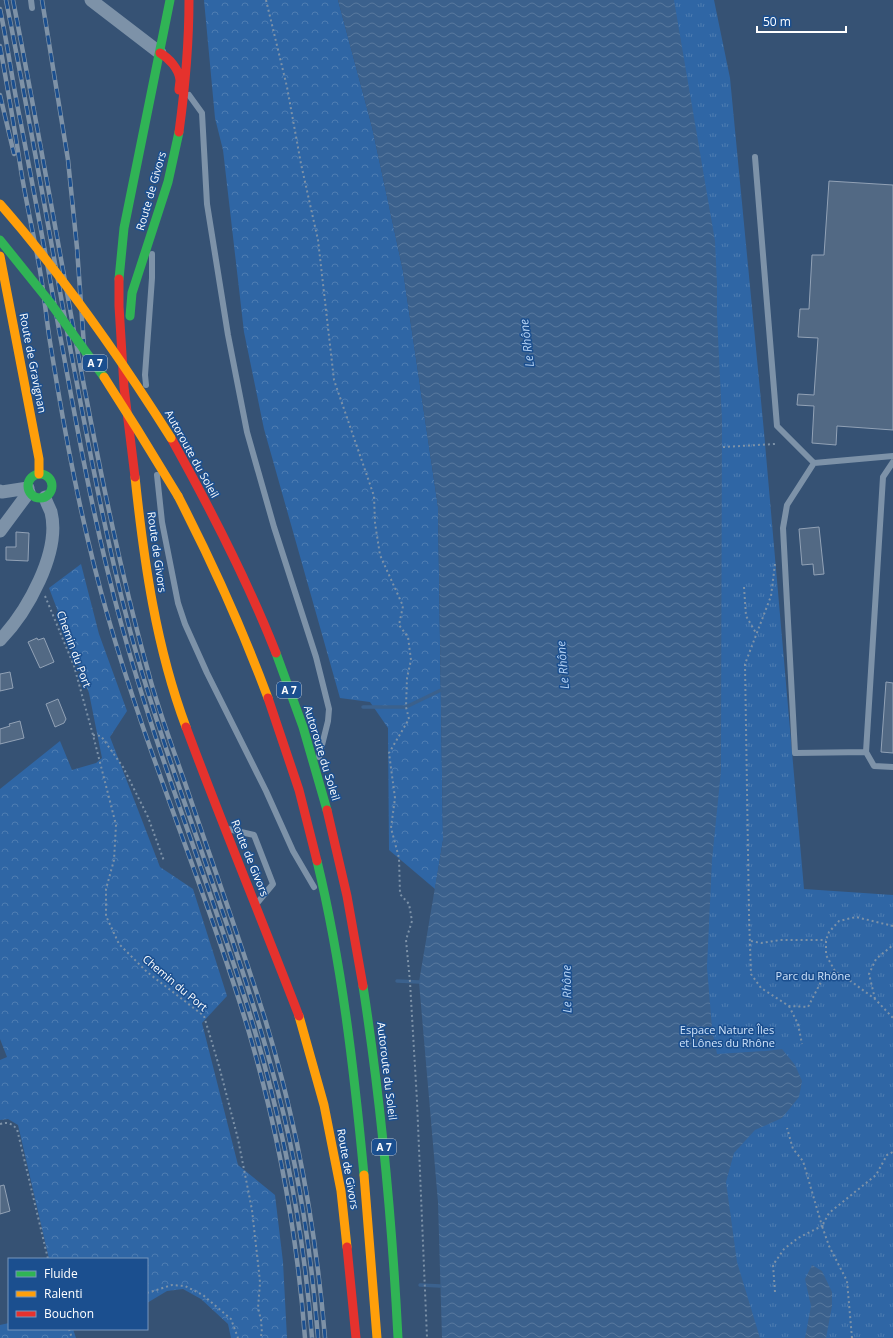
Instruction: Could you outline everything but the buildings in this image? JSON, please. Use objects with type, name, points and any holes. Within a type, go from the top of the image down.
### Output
[{"type":"main road","name":"Route de Givors","points":[[170,0],[120,254],[119,306],[124,387],[141,533],[156,626],[167,671],[181,714],[224,828],[256,904],[302,1024],[324,1105],[341,1191],[356,1338]]},
{"type":"main road","name":"Route de Givors","points":[[124,387],[132,293],[168,182],[178,141],[185,90],[189,36],[189,0]]},
{"type":"main road","points":[[160,54],[164,55],[175,68],[180,81],[177,114],[178,141]]},
{"type":"main road","name":"Autoroute du Soleil","points":[[0,204],[78,299],[128,369],[172,438],[203,495],[233,556],[253,600],[286,682],[316,771],[344,880],[368,1014],[387,1172],[398,1338]]},
{"type":"main road","name":"A 7","points":[[0,240],[41,290],[102,372],[178,496],[231,605],[266,690],[306,819],[328,910],[338,966],[356,1092],[377,1338]]},
{"type":"main road","points":[[120,254],[131,260],[143,259]]},
{"type":"main road","name":"Route de Gravignan","points":[[0,256],[39,459],[39,474]]},
{"type":"main road","points":[[39,474],[49,479],[52,485],[50,492],[45,497],[36,498],[28,490],[29,481],[32,477],[39,474]]},
{"type":"street","points":[[91,0],[160,54]]},
{"type":"street","points":[[0,491],[28,490]]},
{"type":"street","points":[[0,531],[28,490]]},
{"type":"street","points":[[0,640],[8,632],[25,608],[36,589],[50,553],[52,531],[51,512],[45,497]]},
{"type":"lane","points":[[31,0],[32,8]]},
{"type":"lane","points":[[185,90],[202,113],[207,204],[228,335],[248,432],[274,527],[316,657],[329,709],[328,721],[316,771]]},
{"type":"lane","points":[[755,157],[777,426],[814,463]]},
{"type":"lane","points":[[150,421],[145,375],[152,278],[151,235]]},
{"type":"lane","points":[[153,444],[162,522],[178,603],[183,619],[207,673],[274,808],[293,851],[328,910]]},
{"type":"lane","points":[[814,463],[893,456]]},
{"type":"lane","points":[[893,462],[883,477],[866,752],[874,766],[893,767]]},
{"type":"lane","points":[[814,463],[787,505],[784,528],[794,753],[866,752]]},
{"type":"lane","points":[[224,828],[254,834],[273,884],[256,904]]},
{"type":"path","points":[[266,0],[287,87],[301,164],[318,240],[334,380],[374,496],[375,523],[380,555],[403,606],[399,625],[408,637],[411,660],[406,678],[406,707],[409,719],[389,753],[395,798],[391,828],[399,858],[400,894],[409,904],[412,921],[406,940],[410,982],[417,1109],[427,1338]]},
{"type":"path","points":[[723,447],[775,444]]},
{"type":"path","points":[[775,564],[771,596],[745,664],[751,974],[761,988],[789,1006],[808,1007],[823,978],[834,970]]},
{"type":"path","points":[[744,587],[746,616],[756,633]]},
{"type":"path","name":"Chemin du Port","points":[[36,589],[45,595],[74,666],[116,825],[114,860],[106,889],[106,916],[119,944],[147,972],[204,1016],[219,1066],[238,1139],[252,1210],[260,1283],[258,1308],[262,1334],[260,1338]]},
{"type":"path","points":[[93,735],[101,736],[123,767],[148,817],[164,862]]},
{"type":"path","points":[[893,926],[856,917],[839,921],[829,932],[826,940],[826,955],[834,970],[875,999],[893,1018]]},
{"type":"path","points":[[751,941],[826,940]]},
{"type":"path","points":[[875,999],[869,974],[876,959],[893,945]]},
{"type":"path","points":[[789,1006],[798,1024],[802,1044]]},
{"type":"path","points":[[0,1124],[8,1122],[17,1129],[48,1258]]},
{"type":"path","points":[[787,1128],[792,1149],[803,1161],[829,1246],[847,1281],[852,1338]]},
{"type":"path","points":[[775,1292],[774,1265],[784,1249],[798,1238],[822,1226],[829,1213],[876,1175],[887,1156],[893,1152]]},
{"type":"path","points":[[148,1293],[172,1285],[185,1286],[203,1295],[231,1319],[238,1338]]},
{"type":"green space","points":[[204,0],[338,0],[372,127],[403,271],[438,507],[443,840],[435,889],[389,850],[388,728],[370,702],[340,698],[264,429],[244,332],[223,150],[215,118]]},
{"type":"green space","name":"Espace Nature Îles et Lônes du Rhône","points":[[496,0],[714,0],[730,78],[764,432],[804,889],[893,895],[893,1338],[582,1338]]},
{"type":"green space","points":[[81,564],[99,634],[127,711],[110,737],[160,867],[193,889],[227,996],[202,1023],[238,1165],[275,1195],[283,1262],[287,1338],[231,1338],[228,1324],[201,1299],[183,1289],[167,1291],[148,1302],[148,1258],[49,1258],[18,1125],[8,1119],[0,1120],[0,1060],[7,1057],[0,1039],[0,789],[60,741],[72,770],[96,763],[102,758],[89,693],[49,588]]},
{"type":"green space","points":[[8,1323],[8,1330],[73,1330],[76,1338],[0,1338],[0,1325]]},
{"type":"water","name":"Le Rhône","points":[[338,0],[674,0],[715,241],[717,283],[717,316],[722,419],[721,771],[712,860],[707,967],[712,1028],[717,1054],[782,1049],[795,1065],[802,1081],[799,1097],[782,1118],[755,1130],[734,1153],[726,1182],[737,1262],[760,1338],[442,1338],[438,1202],[419,982],[443,840],[438,507],[403,271],[372,127]]},
{"type":"water","points":[[812,1265],[822,1271],[832,1292],[832,1306],[826,1338],[805,1338],[811,1306],[805,1279]]},
{"type":"waterway","points":[[363,707],[406,707],[441,690]]},
{"type":"waterway","points":[[397,981],[419,982]]},
{"type":"waterway","points":[[420,1285],[440,1286]]},
{"type":"railway","points":[[6,0],[84,422],[115,571],[134,645],[150,698],[239,960],[256,1013],[280,1099],[295,1166],[307,1235],[318,1338]]},
{"type":"railway","points":[[13,0],[101,474],[118,553],[137,632],[156,699],[246,960],[265,1019],[287,1098],[304,1177],[316,1257],[325,1338]]},
{"type":"railway","points":[[42,0],[68,160],[77,248],[85,360]]},
{"type":"railway","points":[[0,9],[93,508],[111,585],[152,725],[238,977],[265,1066],[275,1104],[298,1220],[304,1259],[312,1338]]},
{"type":"railway","points":[[0,46],[22,179],[40,268],[50,342],[62,412],[90,549],[108,617],[124,669],[232,977],[259,1067],[285,1182],[297,1260],[305,1338]]},
{"type":"railway","points":[[0,95],[14,154]]},
{"type":"traffic: fast","points":[[119,279],[124,228],[170,0]]},
{"type":"traffic: fast","points":[[130,316],[132,293],[168,182],[179,132]]},
{"type":"traffic: fast","points":[[0,240],[49,301],[104,377]]},
{"type":"traffic: fast","points":[[40,474],[45,475],[51,481],[52,486],[51,491],[45,497],[40,498],[35,497],[29,491],[28,486],[29,481],[35,475],[40,474]]},
{"type":"traffic: fast","points":[[276,653],[303,727],[327,810]]},
{"type":"traffic: fast","points":[[317,861],[326,900],[346,1017],[364,1175]]},
{"type":"traffic: fast","points":[[363,986],[385,1161],[393,1250],[398,1338]]},
{"type":"traffic: slow","points":[[0,204],[69,288],[111,347],[171,438]]},
{"type":"traffic: slow","points":[[0,256],[39,459],[39,474]]},
{"type":"traffic: slow","points":[[104,377],[178,496]]},
{"type":"traffic: slow","points":[[135,477],[147,572],[159,635],[186,727]]},
{"type":"traffic: slow","points":[[178,496],[226,596],[248,646],[268,698]]},
{"type":"traffic: slow","points":[[299,1016],[324,1105],[341,1191],[347,1247]]},
{"type":"traffic: slow","points":[[364,1175],[377,1338]]},
{"type":"traffic: jam","points":[[179,132],[186,66],[189,0]]},
{"type":"traffic: jam","points":[[160,53],[176,68],[180,80],[179,90]]},
{"type":"traffic: jam","points":[[119,279],[119,306],[124,387],[135,477]]},
{"type":"traffic: jam","points":[[171,438],[227,544],[253,598],[276,653]]},
{"type":"traffic: jam","points":[[268,698],[299,790],[317,861]]},
{"type":"traffic: jam","points":[[186,727],[299,1016]]},
{"type":"traffic: jam","points":[[327,810],[347,896],[363,986]]},
{"type":"traffic: jam","points":[[347,1247],[356,1338]]},
{"type":"park label","name":"Parc du Rhône","points":[[813,976]]}]
